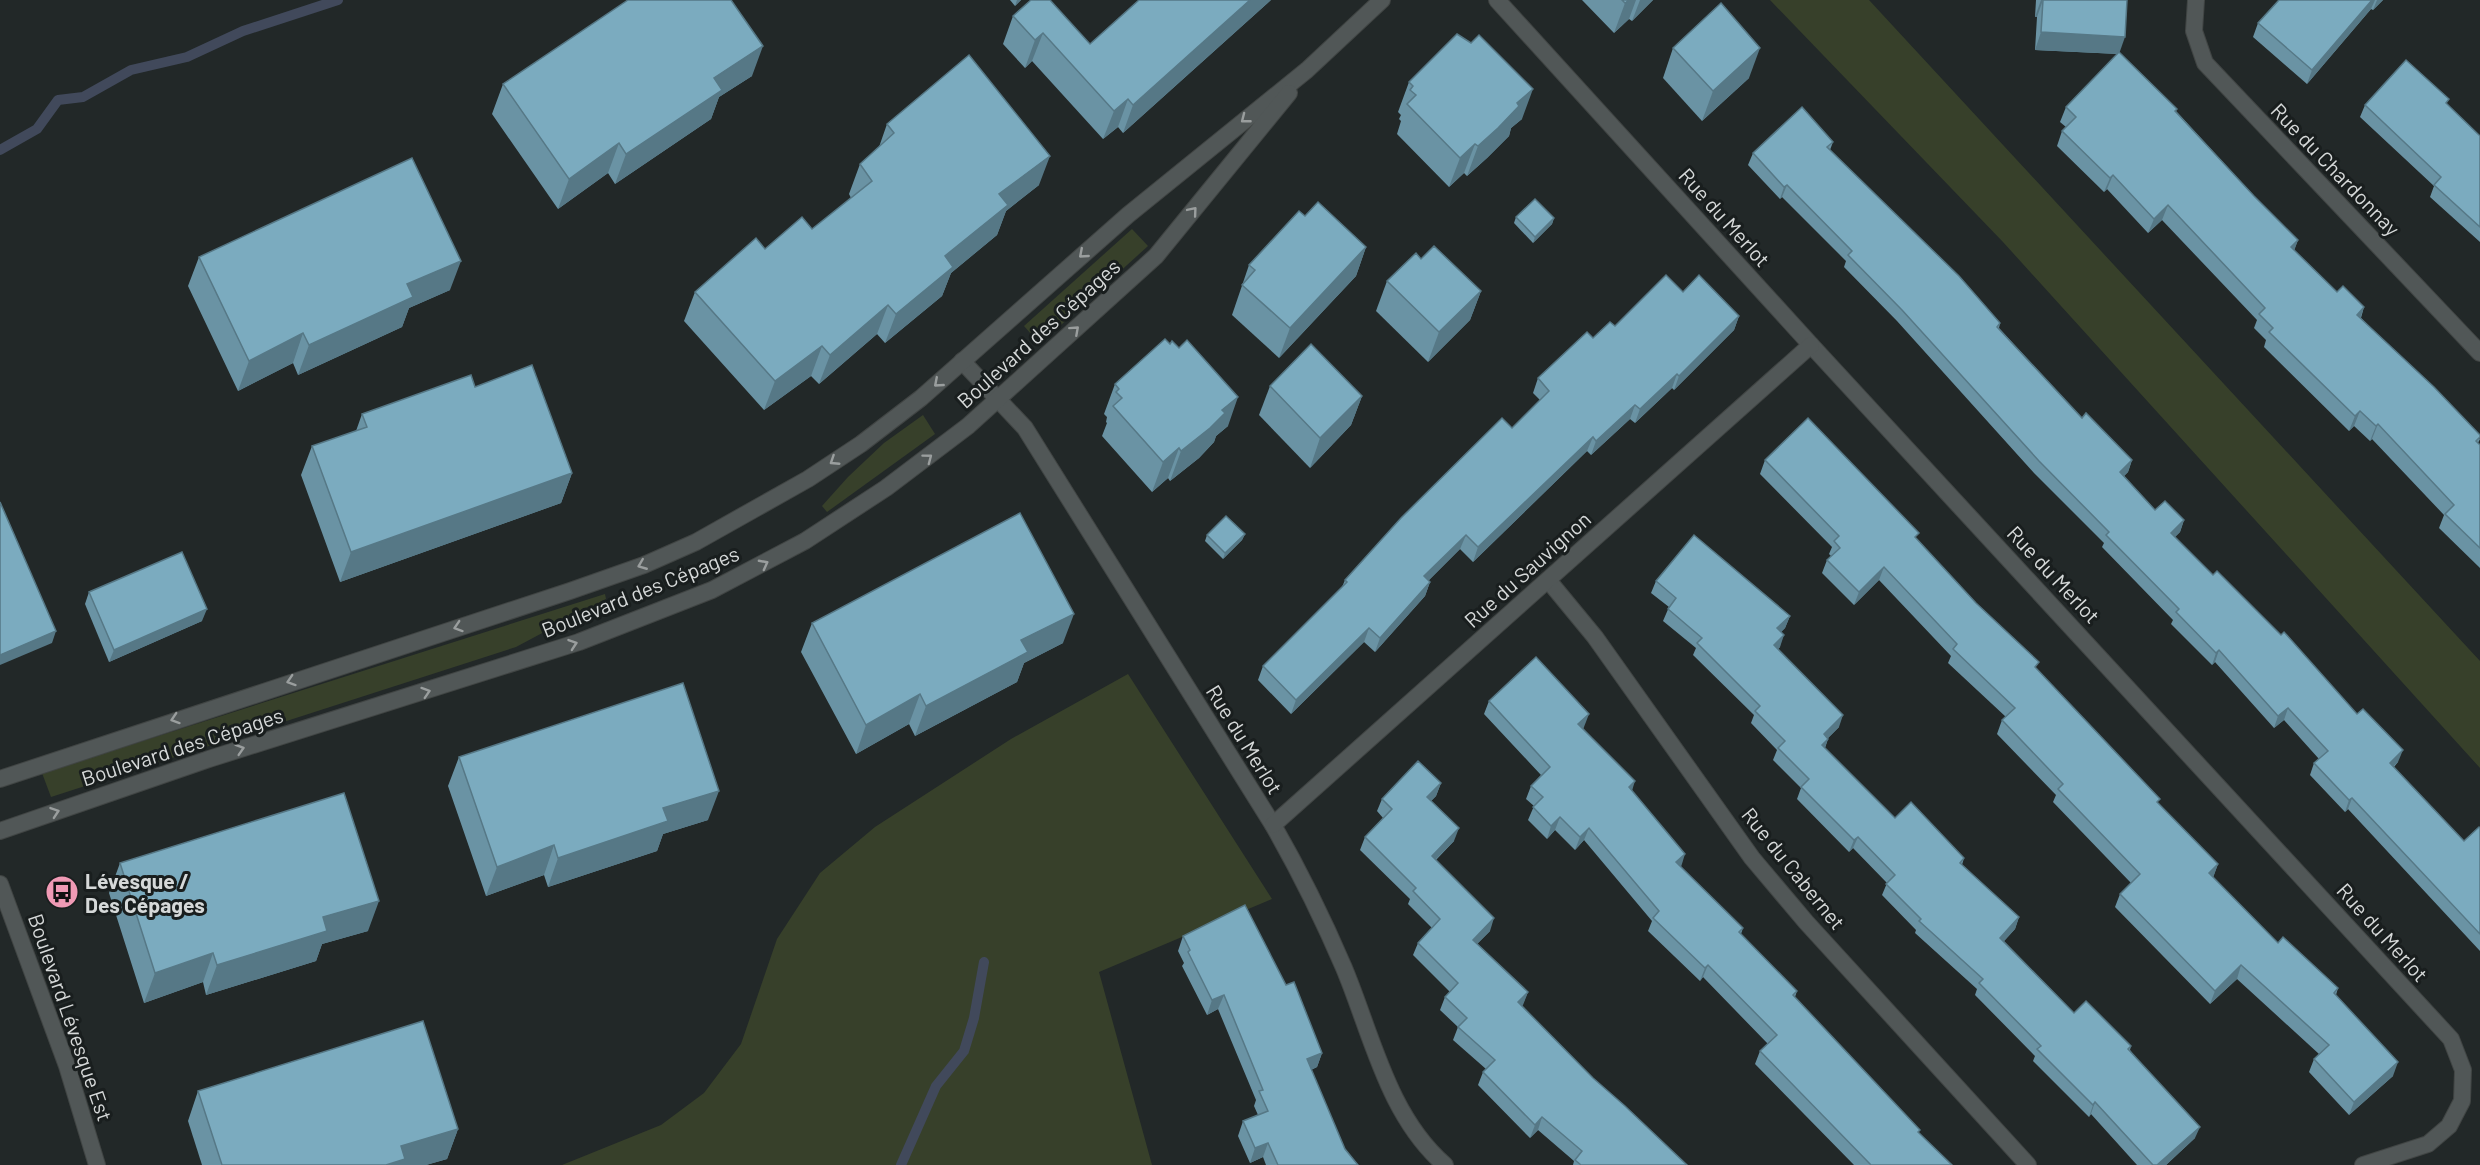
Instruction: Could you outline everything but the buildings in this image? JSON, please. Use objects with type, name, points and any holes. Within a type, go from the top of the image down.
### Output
[{"type":"street","name":"Boulevard des Cépages","points":[[0,778],[644,565],[696,542],[808,479],[861,444],[921,398],[1128,215],[1307,70],[1382,0]]},
{"type":"street","name":"Rue du Merlot","points":[[1497,0],[1811,345],[2451,1039],[2463,1070],[2462,1101],[2449,1126],[2428,1144],[2363,1165]]},
{"type":"street","name":"Rue du Chardonnay","points":[[2196,0],[2194,31],[2205,63],[2480,353]]},
{"type":"street","name":"Boulevard des Cépages","points":[[0,831],[209,759],[579,642],[712,590],[762,565],[838,520],[916,467],[999,400],[1156,256],[1307,70]]},
{"type":"street","name":"Rue du Sauvignon","points":[[1273,825],[1811,345]]},
{"type":"street","name":"Rue du Merlot","points":[[962,361],[1025,428],[1273,825],[1311,896],[1344,969],[1392,1092],[1414,1133],[1445,1165]]},
{"type":"street","name":"Rue du Cabernet","points":[[1548,580],[1595,637],[1752,858],[1806,922],[2028,1165]]},
{"type":"street","name":"Boulevard Lévesque Est","points":[[0,884],[63,1055],[97,1165]]},
{"type":"green space","points":[[1770,0],[1869,0],[2480,661],[2480,768],[2003,242]]},
{"type":"green space","points":[[1132,229],[1148,246],[1040,344],[1024,326]]},
{"type":"green space","points":[[923,415],[935,434],[827,512],[822,506],[848,477],[884,443]]},
{"type":"green space","points":[[605,594],[606,599],[516,647],[51,797],[42,773]]},
{"type":"green space","points":[[1128,674],[1272,899],[1099,972],[1152,1165],[562,1165],[661,1125],[704,1093],[741,1044],[777,939],[820,873],[875,827],[1011,739]]},
{"type":"waterway","points":[[0,150],[37,129],[58,100],[83,97],[131,70],[187,57],[243,31],[338,0]]},
{"type":"waterway","points":[[901,1165],[936,1086],[964,1051],[974,1018],[984,962]]},
{"type":"place","name":"Lévesque / Des Cépages","points":[[62,892]]}]
